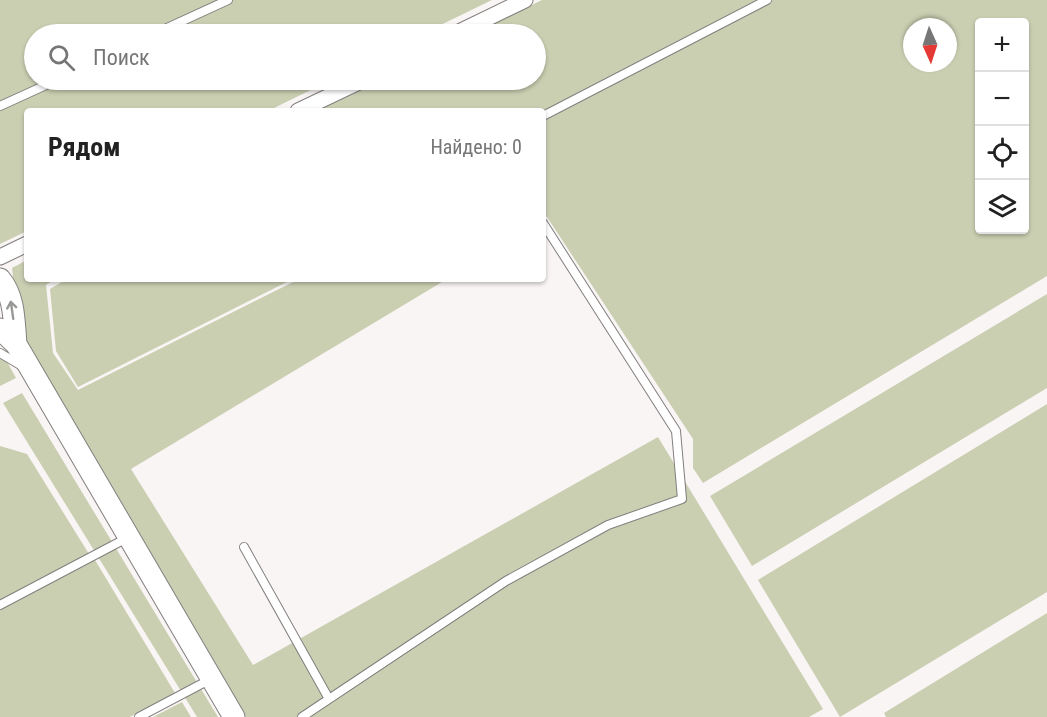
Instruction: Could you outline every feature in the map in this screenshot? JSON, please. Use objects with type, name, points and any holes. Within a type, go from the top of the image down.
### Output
[{"type":"main road","points":[[0,279],[6,286],[11,302],[8,348]]},
{"type":"main road","points":[[0,329],[8,348],[33,373],[234,717]]},
{"type":"street","points":[[476,24],[525,0]]},
{"type":"street","points":[[304,108],[342,90]]},
{"type":"street","points":[[0,257],[24,245]]},
{"type":"lane","points":[[176,24],[228,0]]},
{"type":"lane","points":[[546,114],[767,0]]},
{"type":"lane","points":[[0,106],[35,90]]},
{"type":"lane","points":[[302,717],[506,581],[608,525],[682,499],[676,431],[546,228]]},
{"type":"lane","points":[[0,605],[128,537]]},
{"type":"lane","points":[[244,547],[329,699]]},
{"type":"lane","points":[[139,717],[210,679]]},
{"type":"green space","points":[[0,0],[492,0],[443,24],[24,24],[24,90],[311,90],[274,108],[24,108],[24,232],[0,244]]},
{"type":"green space","points":[[542,0],[1047,0],[1047,276],[703,483],[693,468],[693,439],[546,216],[546,108],[323,108],[360,90],[546,90],[546,24],[493,24]]},
{"type":"green space","points":[[24,262],[24,282],[50,282],[46,285],[53,353],[78,390],[293,282],[442,282],[131,469],[253,665],[658,437],[823,709],[809,717],[246,717],[20,339],[12,268]]},
{"type":"green space","points":[[62,282],[287,282],[78,387],[56,351],[50,289]]},
{"type":"green space","points":[[1047,294],[1047,388],[752,566],[710,496]]},
{"type":"green space","points":[[0,349],[16,378],[0,386]]},
{"type":"green space","points":[[22,393],[218,717],[197,717],[3,403]]},
{"type":"green space","points":[[1047,404],[1047,592],[840,717],[758,580]]},
{"type":"green space","points":[[0,446],[27,454],[89,554],[0,601]]},
{"type":"green space","points":[[95,560],[175,693],[130,717],[0,717],[0,610]]},
{"type":"green space","points":[[1047,613],[1047,717],[886,717],[884,713]]},
{"type":"green space","points":[[182,702],[191,717],[153,717]]}]
